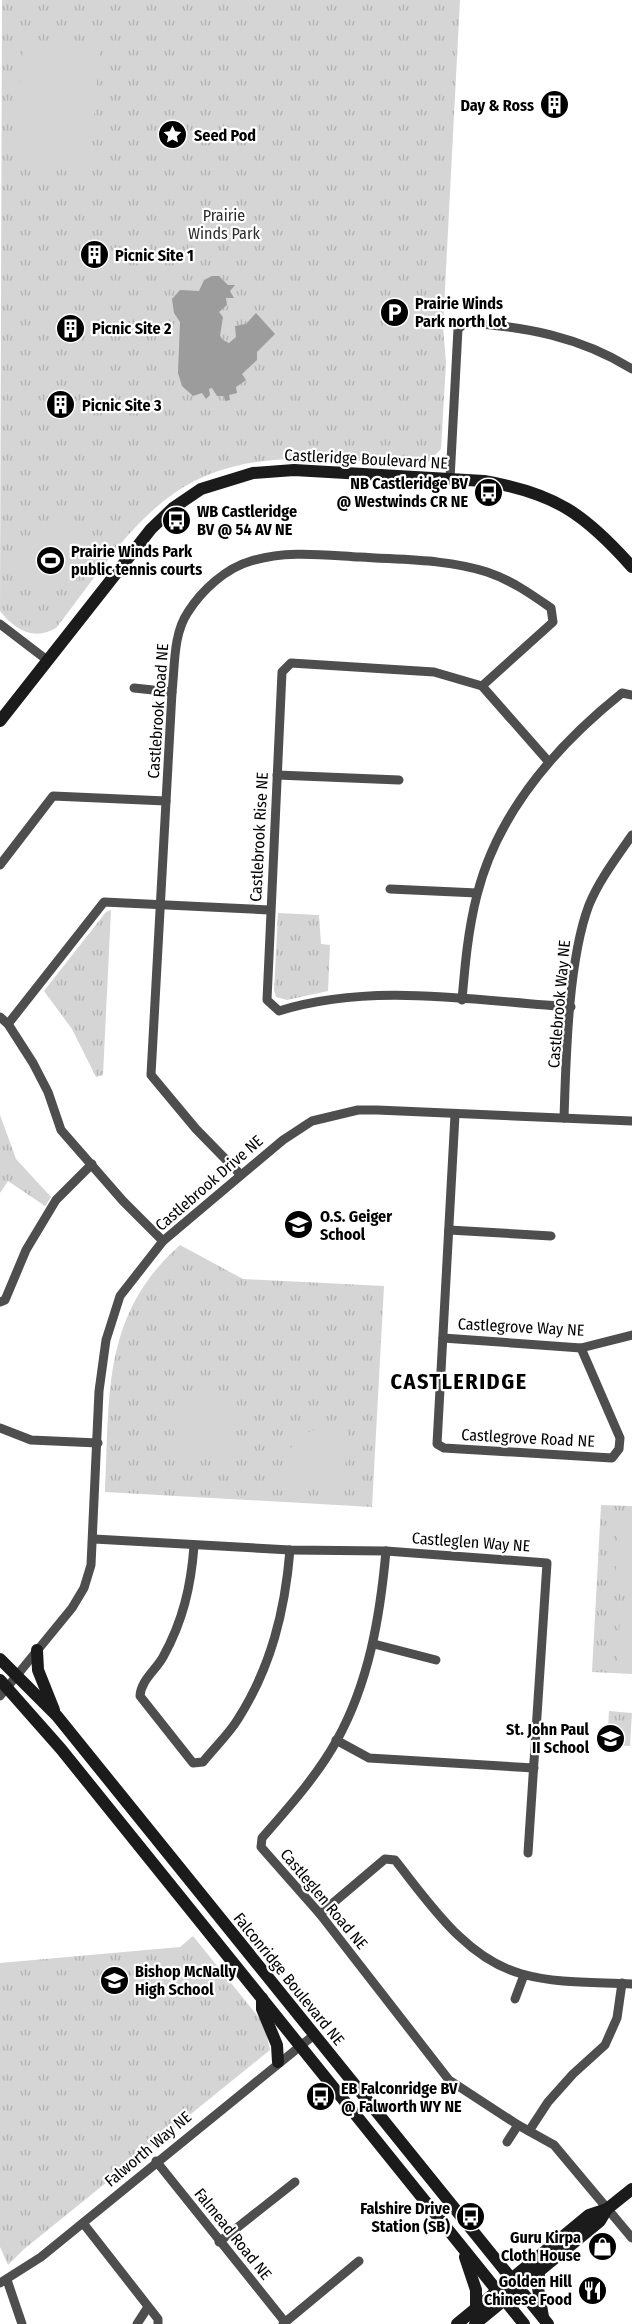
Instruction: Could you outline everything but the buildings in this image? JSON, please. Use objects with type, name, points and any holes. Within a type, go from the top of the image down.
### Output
[{"type":"main road","name":"Castleridge Boulevard NE","points":[[0,721],[143,537],[173,508],[201,489],[253,473],[294,470],[493,482],[540,494],[587,520],[632,567]]},
{"type":"main road","points":[[37,1650],[38,1670],[57,1716]]},
{"type":"main road","name":"Falconridge Boulevard NE","points":[[0,1659],[57,1716],[545,2321]]},
{"type":"main road","name":"Falconridge Boulevard NE","points":[[2,1688],[61,1749],[524,2324]]},
{"type":"main road","points":[[261,1997],[262,2009],[277,2044],[278,2062]]},
{"type":"main road","points":[[457,2324],[510,2278],[589,2216],[607,2209],[632,2189]]},
{"type":"main road","points":[[475,2324],[600,2221],[607,2209]]},
{"type":"main road","points":[[458,2241],[476,2290],[476,2308]]},
{"type":"main road","points":[[539,2272],[538,2288],[545,2321]]},
{"type":"street","points":[[450,479],[454,352],[458,329],[465,323],[507,325],[544,333],[579,343],[632,369]]},
{"type":"street","name":"Castlebrook Road NE","points":[[241,1175],[196,1129],[152,1075],[172,692],[177,640],[187,613],[208,587],[226,573],[249,561],[292,554],[435,561],[467,566],[519,586],[551,608],[553,622],[482,686]]},
{"type":"street","points":[[0,624],[47,660]]},
{"type":"street","name":"Castlebrook Rise NE","points":[[482,686],[434,672],[291,663],[282,672],[269,910],[267,1000],[279,1011],[315,1000],[397,995],[571,1007]]},
{"type":"street","points":[[482,686],[548,761]]},
{"type":"street","points":[[134,688],[172,692]]},
{"type":"street","points":[[462,1000],[467,946],[477,893],[508,823],[548,761],[587,721],[622,693],[632,695]]},
{"type":"street","points":[[277,775],[399,780]]},
{"type":"street","points":[[0,865],[53,796],[166,801]]},
{"type":"street","name":"Castlebrook Way NE","points":[[564,1118],[571,1007],[580,936],[590,904],[632,835]]},
{"type":"street","points":[[390,889],[477,893]]},
{"type":"street","points":[[8,1024],[104,902],[269,910]]},
{"type":"street","points":[[0,1017],[8,1024],[48,1092],[61,1130],[123,1201],[163,1241]]},
{"type":"street","name":"Castlebrook Drive NE","points":[[2,1688],[16,1675],[72,1608],[84,1588],[91,1565],[94,1539],[99,1390],[106,1340],[120,1296],[163,1241],[283,1140],[312,1121],[335,1113],[377,1110],[632,1121]]},
{"type":"street","name":"Castlegrove Road NE","points":[[455,1115],[437,1444],[444,1448],[612,1458],[619,1449],[620,1438],[581,1348]]},
{"type":"street","points":[[0,1302],[5,1300],[26,1250],[56,1200],[92,1164]]},
{"type":"street","points":[[449,1230],[551,1236]]},
{"type":"street","name":"Castlegrove Way NE","points":[[443,1338],[581,1348],[632,1335]]},
{"type":"street","points":[[0,1428],[31,1440],[98,1443]]},
{"type":"street","name":"Castleglen Way NE","points":[[94,1539],[290,1550],[386,1551],[548,1563],[534,1768]]},
{"type":"street","points":[[194,1546],[192,1579],[181,1620],[162,1658],[140,1688],[140,1696],[193,1762],[203,1761],[237,1721],[260,1677],[277,1634],[286,1598],[290,1550]]},
{"type":"street","name":"Castleglen Road NE","points":[[386,1551],[382,1597],[374,1644],[356,1695],[336,1740],[303,1791],[262,1838],[261,1847],[320,1914],[449,2080],[518,2125],[554,2145],[632,2238]]},
{"type":"street","points":[[374,1644],[436,1660]]},
{"type":"street","points":[[336,1740],[369,1758],[534,1768],[528,1853]]},
{"type":"street","points":[[320,1914],[385,1859],[395,1860],[438,1915],[481,1956],[524,1975],[560,1981],[627,1984],[617,2018],[605,2044],[548,2102],[529,2131]]},
{"type":"street","points":[[515,1999],[524,1975]]},
{"type":"street","name":"Falworth Way NE","points":[[3,2282],[41,2257],[156,2161],[314,2035]]},
{"type":"street","points":[[507,2142],[518,2125]]},
{"type":"street","name":"Falmead Road NE","points":[[156,2161],[284,2323]]},
{"type":"street","points":[[219,2242],[295,2182]]},
{"type":"street","points":[[82,2223],[158,2319],[158,2324]]},
{"type":"street","points":[[284,2323],[359,2261]]},
{"type":"street","points":[[3,2282],[22,2324]]},
{"type":"street","points":[[137,2324],[148,2307]]},
{"type":"green space","name":"Prairie Winds Park","points":[[2,0],[460,0],[443,327],[446,363],[441,449],[424,466],[296,459],[264,461],[234,467],[204,477],[158,505],[111,556],[56,628],[40,634],[25,632],[12,624],[0,611]]},
{"type":"green space","points":[[23,46],[100,48],[89,169],[15,168]]},
{"type":"green space","name":"Prairie Winds Park public tennis courts","points":[[50,518],[89,547],[49,601],[10,572]]},
{"type":"green space","points":[[111,910],[103,1075],[96,1077],[72,1029],[44,991],[106,912]]},
{"type":"green space","points":[[278,913],[319,915],[321,944],[330,945],[328,991],[287,1000],[276,997],[274,991]]},
{"type":"green space","points":[[0,1115],[16,1159],[51,1197],[45,1206],[8,1181],[0,1193]]},
{"type":"green space","points":[[180,1245],[243,1279],[384,1286],[372,1507],[105,1492],[110,1390],[123,1329],[136,1300],[154,1272]]},
{"type":"green space","points":[[210,1397],[237,1398],[233,1452],[226,1459],[171,1456],[179,1419],[190,1407]]},
{"type":"green space","points":[[321,1427],[348,1428],[344,1482],[337,1489],[282,1485],[284,1459],[299,1436]]},
{"type":"green space","points":[[601,1505],[632,1506],[632,1674],[592,1672]]},
{"type":"green space","points":[[625,1523],[632,1524],[632,1585],[615,1584],[618,1530]]},
{"type":"green space","points":[[620,1609],[632,1610],[632,1668],[618,1667]]},
{"type":"green space","points":[[609,1711],[632,1713],[630,1746],[607,1745]]},
{"type":"green space","name":"Bishop McNally High School","points":[[193,1936],[264,2024],[270,2050],[23,2250],[8,2265],[0,2247],[0,1963],[180,1947]]},
{"type":"shaded area","points":[[212,276],[219,276],[228,285],[235,285],[230,291],[234,298],[226,298],[227,305],[219,312],[223,317],[220,336],[223,340],[229,343],[236,337],[235,326],[246,324],[256,313],[275,334],[257,352],[257,360],[242,374],[246,380],[236,387],[237,393],[229,395],[230,400],[225,401],[224,396],[217,396],[212,388],[209,389],[210,395],[206,399],[202,393],[193,396],[182,386],[178,373],[180,322],[174,313],[172,299],[180,290],[199,291],[204,280]]},
{"type":"place","name":"Day & Ross","points":[[555,105]]},
{"type":"place","name":"Seed Pod","points":[[173,135]]},
{"type":"place","name":"Picnic Site 1","points":[[94,255]]},
{"type":"place","name":"Prairie Winds Park north lot","points":[[394,312]]},
{"type":"place","name":"Picnic Site 2","points":[[71,328]]},
{"type":"place","name":"Picnic Site 3","points":[[61,405]]},
{"type":"place","name":"NB Castleridge BV @ Westwinds CR NE","points":[[489,492]]},
{"type":"place","name":"WB Castleridge BV @ 54 AV NE","points":[[176,520]]},
{"type":"place","name":"Prairie Winds Park public tennis courts","points":[[50,560]]},
{"type":"place","name":"O.S. Geiger School","points":[[299,1225]]},
{"type":"place","name":"St. John Paul II School","points":[[610,1738]]},
{"type":"place","name":"Bishop McNally High School","points":[[114,1980]]},
{"type":"place","name":"EB Falconridge BV @ Falworth WY NE","points":[[320,2097]]},
{"type":"place","name":"Falshire Drive Station (SB)","points":[[471,2217]]},
{"type":"place","name":"Guru Kirpa Cloth House","points":[[602,2246]]},
{"type":"place","name":"Golden Hill Chinese Food","points":[[593,2290]]},
{"type":"district","name":"CASTLERIDGE","points":[[459,1381]]}]
